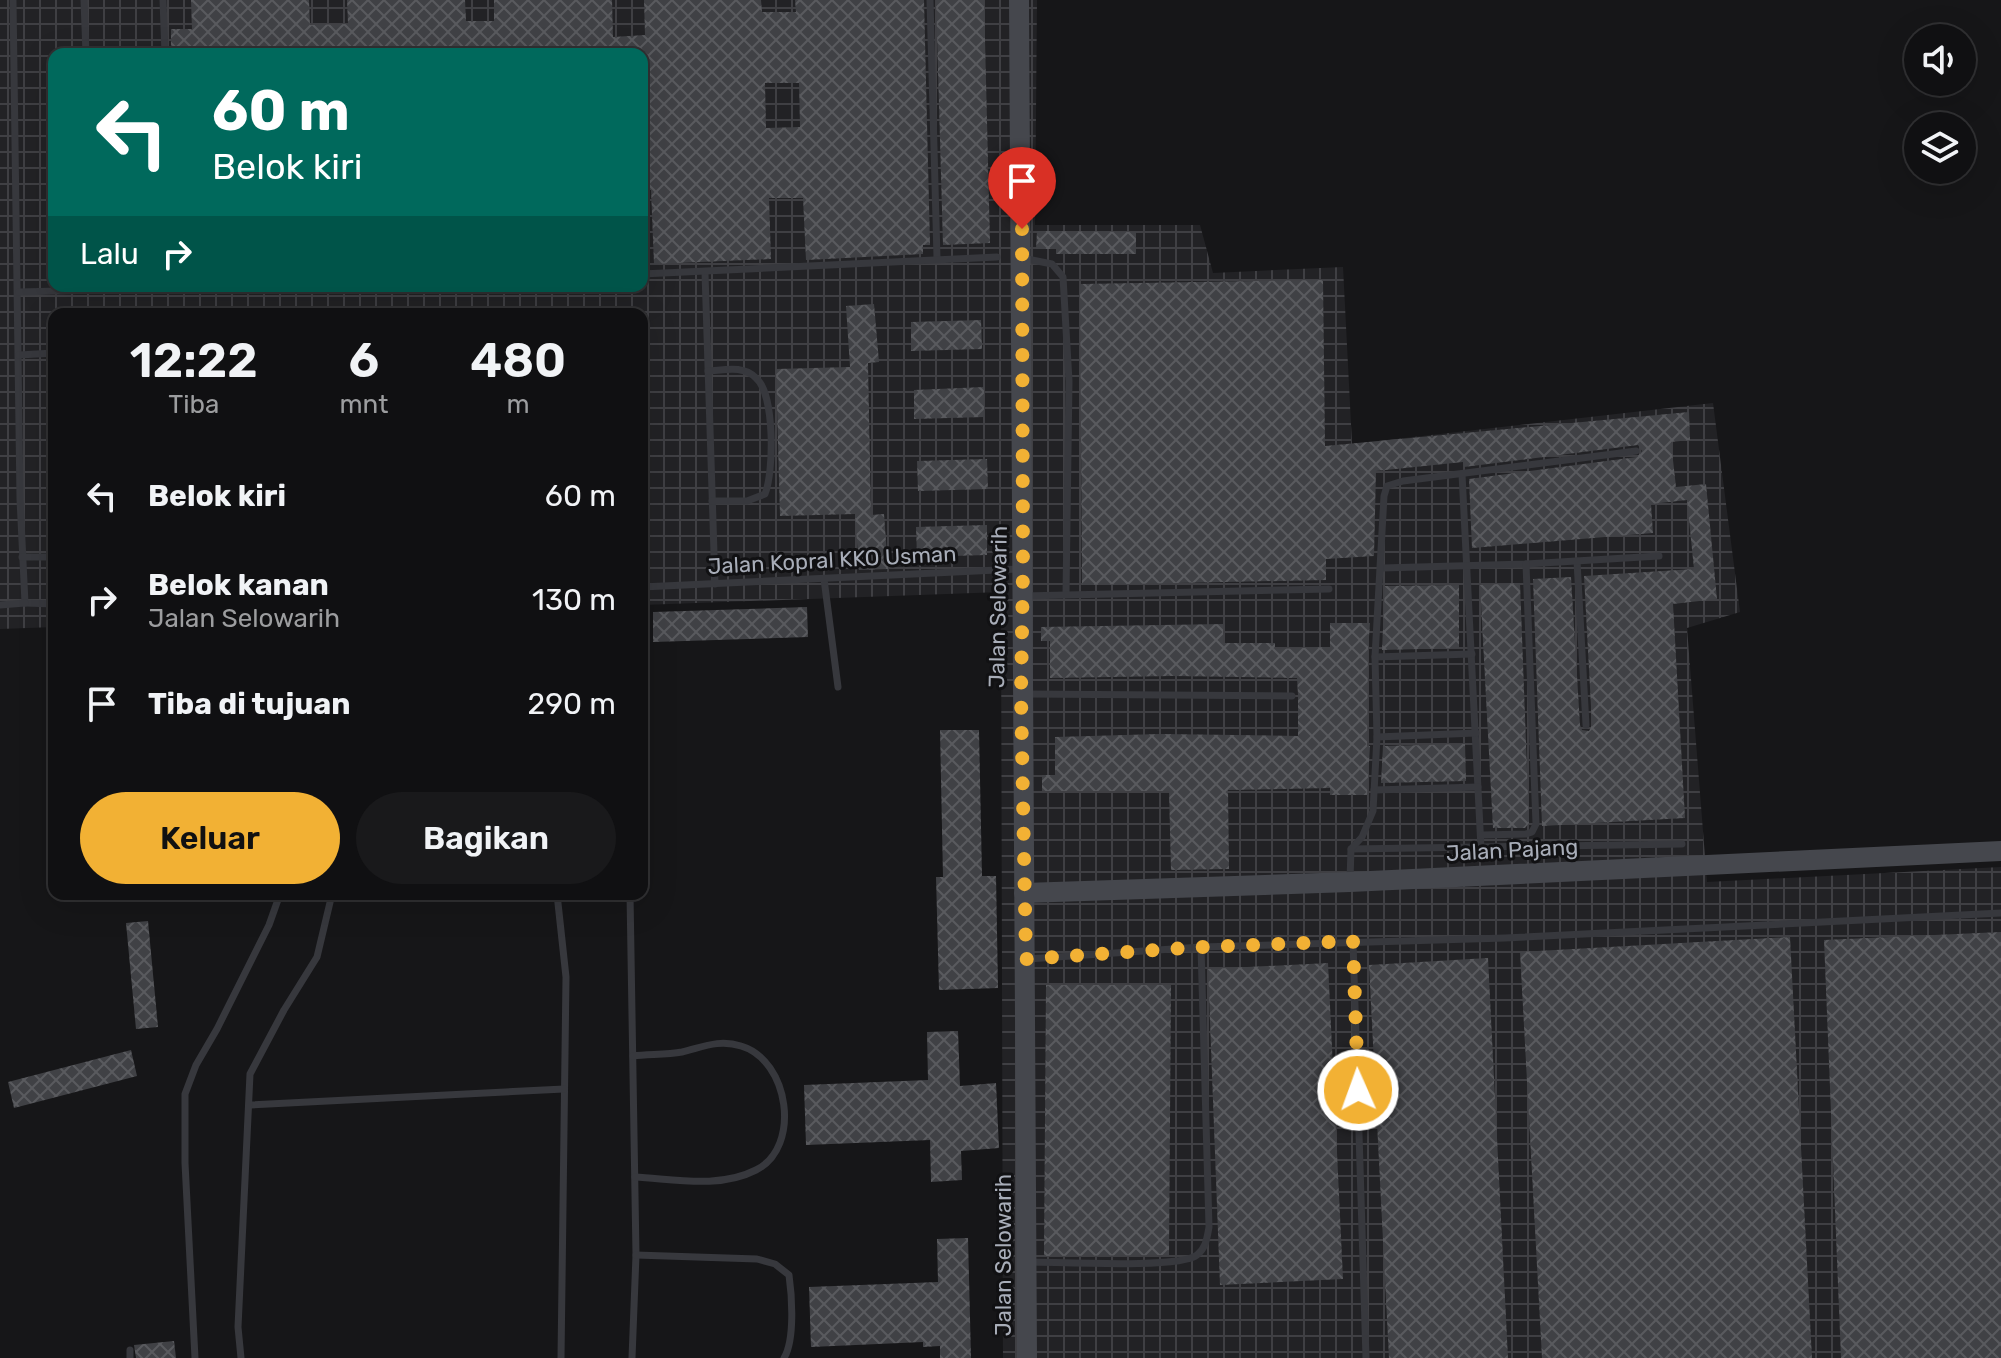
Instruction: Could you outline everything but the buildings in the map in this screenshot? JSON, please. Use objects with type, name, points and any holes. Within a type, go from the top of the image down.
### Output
[{"type":"main road","name":"Jalan Selowarih","points":[[1019,0],[1027,1358]]},
{"type":"main road","name":"Jalan Pajang","points":[[1024,893],[1350,882],[2001,851]]},
{"type":"lane","points":[[13,0],[25,603]]},
{"type":"lane","points":[[84,0],[86,48]]},
{"type":"lane","points":[[163,0],[165,48]]},
{"type":"lane","points":[[930,0],[937,258]]},
{"type":"lane","points":[[648,274],[997,257]]},
{"type":"lane","points":[[1022,258],[1052,264],[1063,277],[1069,381],[1066,594]]},
{"type":"lane","points":[[705,273],[715,584]]},
{"type":"lane","points":[[19,292],[48,290]]},
{"type":"lane","points":[[19,355],[48,353]]},
{"type":"lane","points":[[708,371],[738,369],[747,372],[757,378],[764,388],[770,408],[769,468],[765,494],[747,501],[712,501]]},
{"type":"lane","points":[[1350,882],[1351,849],[1368,825],[1373,811],[1377,737],[1375,657],[1387,486],[1403,481],[1636,451]]},
{"type":"lane","points":[[1462,474],[1481,848]]},
{"type":"lane","points":[[1382,568],[1659,556]]},
{"type":"lane","points":[[22,557],[48,557]]},
{"type":"lane","points":[[1577,561],[1586,725]]},
{"type":"lane","points":[[1482,835],[1526,834],[1532,832],[1536,824],[1526,564]]},
{"type":"lane","name":"Jalan Kopral KKO Usman","points":[[648,587],[1023,569]]},
{"type":"lane","points":[[824,579],[838,687]]},
{"type":"lane","points":[[1023,596],[1329,589]]},
{"type":"lane","points":[[0,605],[48,604]]},
{"type":"lane","points":[[1375,657],[1472,654]]},
{"type":"lane","points":[[1021,694],[1292,696]]},
{"type":"lane","points":[[1377,737],[1476,733]]},
{"type":"lane","points":[[1374,790],[1478,787]]},
{"type":"lane","points":[[1351,849],[1682,844]]},
{"type":"lane","points":[[195,1358],[185,1163],[185,1094],[196,1065],[269,925],[278,900]]},
{"type":"lane","points":[[241,1358],[238,1327],[250,1074],[317,957],[331,900]]},
{"type":"lane","points":[[558,900],[566,977],[561,1358]]},
{"type":"lane","points":[[630,900],[636,1255],[632,1358]]},
{"type":"lane","points":[[1026,959],[1201,947],[1505,938],[2001,913]]},
{"type":"lane","points":[[1353,941],[1366,1358]]},
{"type":"lane","points":[[1027,1262],[1159,1264],[1188,1261],[1200,1254],[1206,1244],[1209,1227],[1201,947]]},
{"type":"lane","points":[[633,1056],[681,1052],[720,1042],[743,1046],[760,1056],[773,1069],[781,1089],[784,1122],[778,1147],[759,1169],[731,1180],[635,1177]]},
{"type":"lane","points":[[250,1105],[564,1089]]},
{"type":"lane","points":[[636,1255],[757,1259],[775,1264],[789,1275],[792,1293],[789,1343],[784,1358]]},
{"type":"shaded area","points":[[0,0],[1037,0],[1035,225],[1200,225],[1213,273],[1343,267],[1352,444],[1713,403],[1740,612],[1687,628],[1707,882],[2001,867],[2001,1358],[1003,1358],[1001,592],[648,605],[648,308],[48,308],[48,627],[0,629]]},
{"type":"route","points":[[1022,229],[1021,694],[1026,959],[1353,941],[1358,1090]]}]
